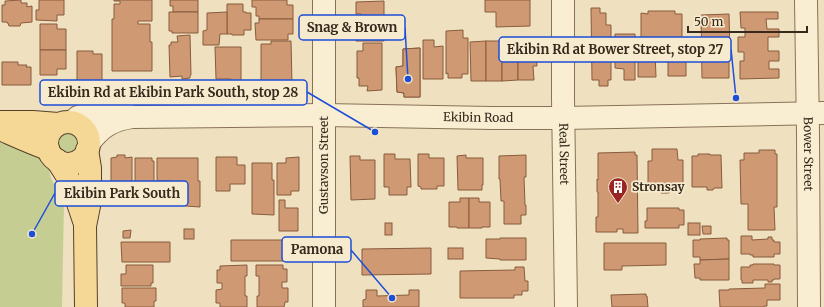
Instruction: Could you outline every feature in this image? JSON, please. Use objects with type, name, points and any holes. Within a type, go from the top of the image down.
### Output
[{"type":"main road","points":[[0,122],[65,123],[79,125],[88,136],[90,201],[85,226],[86,307]]},
{"type":"main road","points":[[65,123],[52,129],[48,135],[47,142],[52,155],[67,176],[78,201],[85,226]]},
{"type":"main road","points":[[0,129],[29,142],[63,163],[78,161],[83,157],[88,147]]},
{"type":"street","name":"Gustavson Street","points":[[324,0],[324,307]]},
{"type":"street","name":"Real Street","points":[[563,0],[566,307]]},
{"type":"street","name":"Bower Street","points":[[806,0],[816,113],[809,307]]},
{"type":"street","name":"Ekibin Road","points":[[65,123],[84,114],[98,111],[119,111],[132,117]]},
{"type":"street","name":"Ekibin Road","points":[[88,147],[99,131],[105,126],[118,120],[132,117],[324,115],[563,118],[816,113]]},
{"type":"green space","points":[[68,133],[75,136],[78,143],[75,150],[68,153],[61,150],[58,143],[61,136]]},
{"type":"green space","points":[[0,138],[32,153],[43,160],[49,170],[53,182],[62,196],[64,203],[62,307],[0,307]]},
{"type":"building","points":[[21,0],[21,3],[27,3],[27,7],[32,6],[32,22],[21,23],[20,26],[9,26],[7,22],[2,22],[2,5],[5,5],[5,1]]},
{"type":"building","points":[[39,0],[64,0],[64,15],[57,15],[57,21],[36,20],[36,10],[39,10]]},
{"type":"building","points":[[114,0],[152,0],[152,21],[138,21],[138,24],[150,24],[150,42],[152,42],[152,71],[112,71],[112,19],[114,19],[114,4],[120,4],[120,1]]},
{"type":"building","points":[[170,0],[198,0],[198,12],[173,12],[173,6],[170,6]]},
{"type":"building","points":[[252,0],[287,0],[287,5],[293,5],[293,19],[259,19],[259,16],[256,16],[256,7],[252,7]]},
{"type":"building","points":[[485,0],[530,0],[530,26],[496,27],[496,12],[485,12]]},
{"type":"building","points":[[384,1],[384,21],[361,21],[361,14],[356,14],[356,2]]},
{"type":"building","points":[[227,4],[243,4],[243,12],[251,13],[251,30],[244,30],[244,35],[227,34]]},
{"type":"building","points":[[591,8],[600,8],[600,13],[606,13],[606,25],[611,25],[611,80],[608,80],[608,86],[599,86],[599,80],[592,80]]},
{"type":"building","points":[[648,11],[675,11],[675,14],[682,14],[682,46],[671,46],[671,51],[686,51],[686,76],[668,76],[668,52],[655,52],[656,77],[638,77],[638,50],[653,50],[653,46],[641,46],[641,13],[648,14]]},
{"type":"building","points":[[169,12],[198,12],[198,33],[172,33],[172,31],[169,31]]},
{"type":"building","points":[[227,12],[227,34],[220,34],[219,45],[203,45],[203,31],[207,30],[207,13]]},
{"type":"building","points":[[740,12],[778,12],[778,19],[766,19],[767,29],[779,29],[779,37],[768,37],[768,51],[779,51],[779,61],[769,61],[769,69],[779,69],[779,78],[740,79],[740,61],[744,61],[744,52],[738,52],[738,37],[745,37],[745,28],[741,28]]},
{"type":"building","points":[[729,14],[730,54],[714,55],[714,58],[729,57],[729,78],[702,78],[701,15]]},
{"type":"building","points":[[259,19],[293,19],[293,34],[288,34],[288,40],[256,40],[255,23],[259,23]]},
{"type":"building","points":[[361,21],[384,21],[384,41],[356,41],[356,28],[361,28]]},
{"type":"building","points":[[40,24],[57,24],[57,29],[66,29],[66,50],[40,50]]},
{"type":"building","points":[[463,30],[463,38],[468,38],[468,74],[462,74],[462,78],[448,78],[448,73],[446,74],[446,31]]},
{"type":"building","points":[[615,34],[635,34],[635,80],[624,80],[624,69],[615,68]]},
{"type":"building","points":[[190,35],[190,78],[182,79],[182,76],[170,77],[169,45],[171,45],[171,42],[178,42],[177,36]]},
{"type":"building","points":[[423,40],[434,40],[434,47],[443,46],[443,79],[423,79]]},
{"type":"building","points":[[271,41],[291,41],[292,84],[261,85],[261,44],[271,44]]},
{"type":"building","points":[[486,41],[486,81],[471,81],[470,42]]},
{"type":"building","points":[[486,41],[502,41],[502,81],[486,81]]},
{"type":"building","points":[[502,41],[518,41],[518,80],[502,81]]},
{"type":"building","points":[[518,41],[534,41],[537,66],[533,66],[534,80],[518,80]]},
{"type":"building","points":[[363,43],[382,43],[382,90],[367,91],[368,86],[359,86],[359,78],[357,78],[357,51],[363,51]]},
{"type":"building","points":[[215,47],[241,47],[241,82],[231,82],[231,79],[216,79]]},
{"type":"building","points":[[420,48],[420,97],[404,97],[404,93],[397,92],[396,67],[403,66],[403,49]]},
{"type":"building","points":[[420,48],[420,97],[404,97],[404,93],[397,92],[396,67],[403,66],[403,49]]},
{"type":"building","points":[[40,50],[66,50],[66,69],[57,69],[57,75],[40,75]]},
{"type":"building","points":[[77,51],[93,51],[93,54],[102,54],[102,83],[77,83]]},
{"type":"building","points":[[2,62],[18,62],[18,65],[27,65],[26,67],[31,67],[31,85],[2,85]]},
{"type":"building","points":[[652,149],[677,149],[678,160],[683,160],[683,191],[669,191],[669,193],[661,193],[661,190],[648,190],[648,161],[652,161]]},
{"type":"building","points":[[759,150],[775,150],[775,154],[777,154],[777,207],[774,207],[775,230],[748,230],[748,204],[741,204],[740,160],[744,160],[744,153],[759,153]]},
{"type":"building","name":"Stronsay","points":[[635,152],[635,155],[637,155],[638,233],[623,233],[623,229],[617,229],[617,232],[596,232],[596,217],[598,217],[598,153]]},
{"type":"building","points":[[384,154],[395,154],[395,159],[410,159],[411,187],[407,187],[407,195],[389,195],[389,187],[384,187]]},
{"type":"building","points":[[418,154],[429,154],[429,158],[444,158],[444,186],[437,186],[437,189],[421,189],[421,187],[418,186]]},
{"type":"building","points":[[698,154],[721,155],[722,188],[707,190],[707,187],[692,187],[692,156],[698,156]]},
{"type":"building","points":[[117,155],[125,155],[125,158],[132,157],[132,188],[129,188],[129,198],[113,198],[113,189],[111,188],[111,158],[117,157]]},
{"type":"building","points":[[466,155],[466,158],[483,158],[482,190],[458,190],[457,156]]},
{"type":"building","points":[[526,155],[526,177],[524,177],[526,215],[521,215],[521,224],[504,224],[504,201],[501,201],[499,179],[499,156]]},
{"type":"building","points":[[350,156],[360,156],[360,160],[375,160],[375,199],[351,200]]},
{"type":"building","points":[[216,157],[237,157],[237,165],[245,165],[245,184],[230,184],[230,191],[216,191]]},
{"type":"building","points":[[299,157],[299,191],[291,191],[291,195],[277,195],[277,163],[286,163],[286,158]]},
{"type":"building","points":[[135,158],[152,158],[152,161],[154,161],[154,202],[137,202],[137,195],[135,195]]},
{"type":"building","points":[[157,158],[198,158],[200,207],[185,206],[185,204],[170,204],[170,181],[157,181]]},
{"type":"building","points":[[252,163],[272,163],[272,180],[274,180],[274,215],[252,214]]},
{"type":"building","points":[[460,198],[469,198],[469,228],[449,227],[449,202],[460,202]]},
{"type":"building","points":[[469,198],[479,198],[479,202],[490,202],[490,227],[469,228]]},
{"type":"building","points":[[279,200],[285,200],[285,208],[298,208],[298,231],[279,231]]},
{"type":"building","points":[[647,208],[679,208],[679,210],[684,210],[684,225],[679,225],[679,228],[645,228],[645,221],[647,221]]},
{"type":"building","points":[[385,223],[392,223],[392,235],[385,235]]},
{"type":"building","points":[[688,223],[700,223],[700,235],[688,235]]},
{"type":"building","points":[[702,226],[711,226],[711,234],[703,234]]},
{"type":"building","points":[[184,229],[194,229],[194,239],[184,239]]},
{"type":"building","points":[[131,230],[130,238],[123,238],[123,231]]},
{"type":"building","points":[[741,236],[752,236],[752,240],[768,239],[768,237],[772,237],[774,242],[780,242],[780,254],[774,254],[774,257],[753,257],[753,255],[750,254],[741,254]]},
{"type":"building","points":[[526,238],[526,260],[500,260],[486,258],[486,239]]},
{"type":"building","points":[[727,238],[727,240],[729,240],[729,259],[700,260],[700,257],[693,257],[693,240]]},
{"type":"building","points":[[231,240],[283,240],[283,248],[288,248],[288,261],[231,261]]},
{"type":"building","points":[[121,242],[170,242],[170,262],[122,262]]},
{"type":"building","points":[[604,243],[666,243],[666,265],[622,266],[622,270],[604,270]]},
{"type":"building","points":[[431,248],[431,274],[362,275],[362,249]]},
{"type":"building","points":[[448,248],[463,248],[463,259],[448,259]]},
{"type":"building","points":[[729,259],[729,280],[700,280],[700,278],[695,278],[694,264],[700,264],[700,260]]},
{"type":"building","points":[[126,265],[153,265],[153,283],[151,283],[151,286],[121,286],[121,274],[126,274]]},
{"type":"building","points":[[247,265],[247,276],[245,276],[245,296],[247,296],[247,307],[220,307],[220,303],[216,303],[216,290],[222,289],[222,283],[217,283],[217,270],[220,270],[220,266]]},
{"type":"building","points":[[256,265],[283,265],[283,269],[287,269],[287,282],[282,282],[282,288],[288,288],[288,302],[285,302],[284,307],[257,307],[257,296],[259,296],[259,276],[256,276]]},
{"type":"building","points":[[750,265],[780,265],[780,279],[774,279],[772,282],[768,282],[768,280],[753,280],[753,283],[742,283],[741,267],[750,267]]},
{"type":"building","points":[[515,267],[524,267],[525,281],[528,281],[528,291],[522,291],[522,295],[514,295],[514,298],[460,298],[460,271],[515,270]]},
{"type":"building","points":[[765,284],[780,284],[780,300],[767,300],[767,306],[764,307],[720,307],[719,290],[765,288]]},
{"type":"building","points":[[122,288],[156,288],[156,301],[154,301],[154,307],[125,307],[125,303],[122,303]]},
{"type":"building","points":[[366,290],[377,290],[377,296],[409,295],[409,290],[419,290],[419,307],[363,307],[363,300],[366,299]]},
{"type":"building","points":[[646,294],[648,307],[612,307],[611,295]]},
{"type":"place","name":"Snag & Brown","points":[[408,79]]},
{"type":"place","name":"Ekibin Rd at Bower Street, stop 27","points":[[736,98]]},
{"type":"place","name":"Ekibin Rd at Ekibin Park South, stop 28","points":[[375,132]]},
{"type":"place","name":"Stronsay","points":[[618,204]]},
{"type":"place","name":"Ekibin Park South","points":[[32,234]]},
{"type":"place","name":"Pamona","points":[[392,298]]}]
